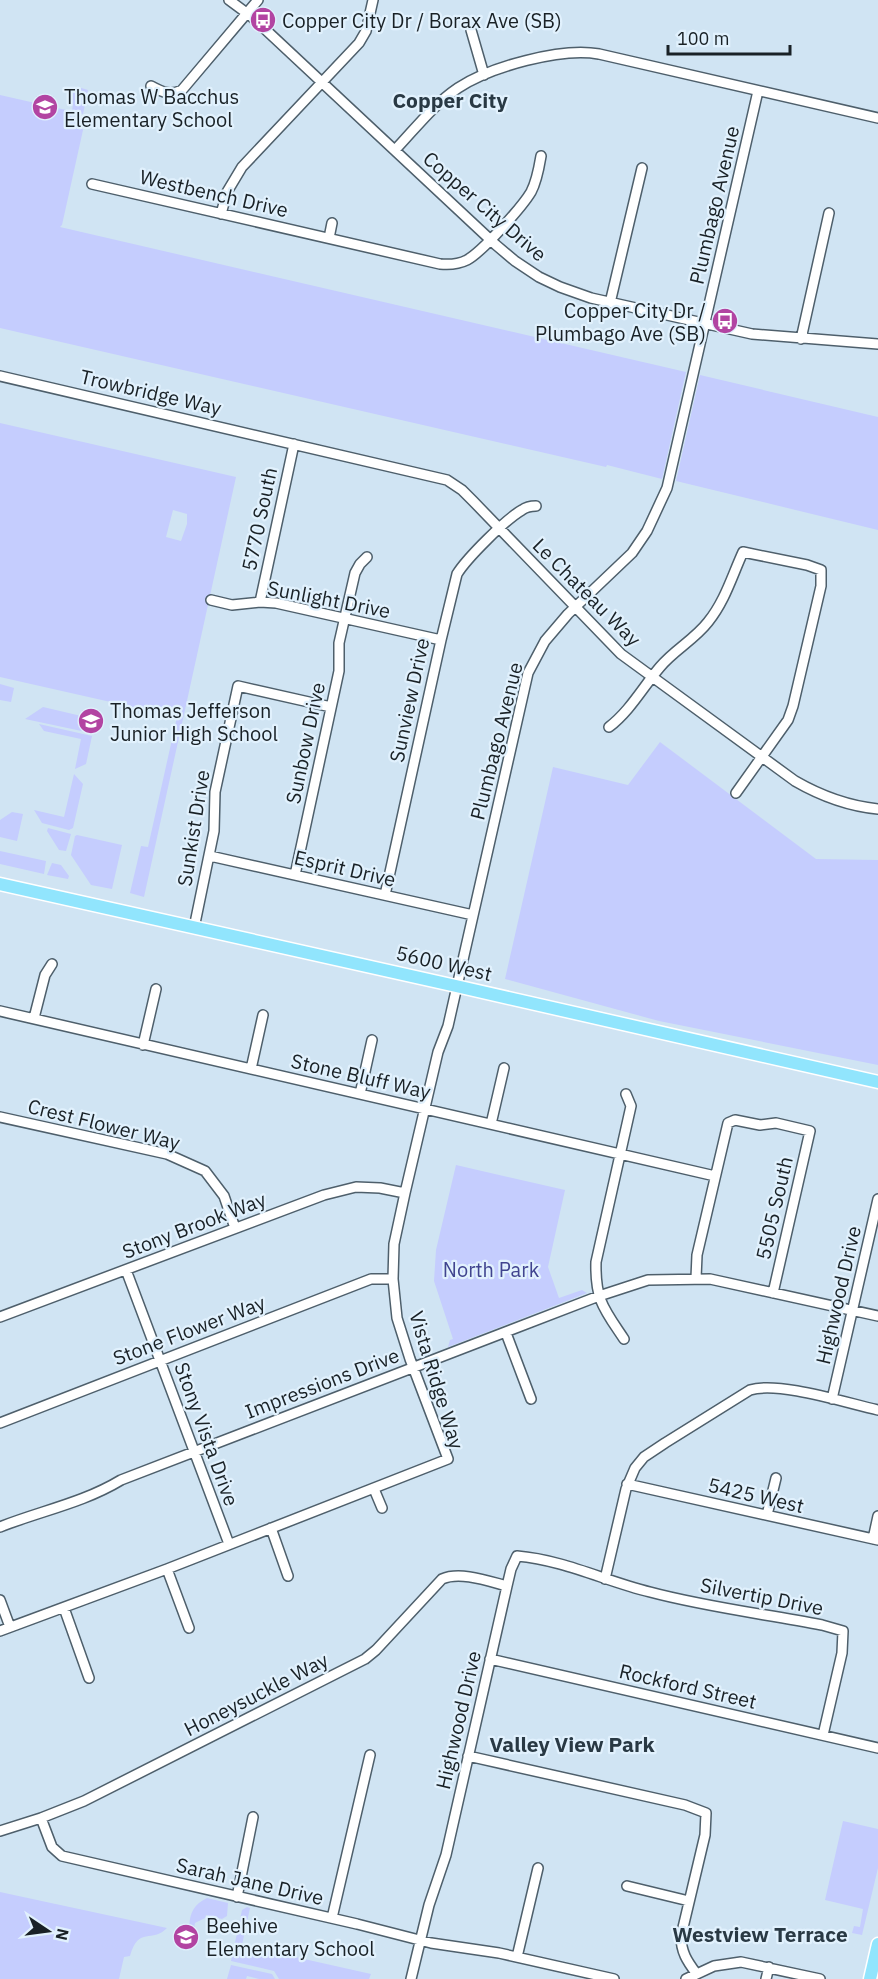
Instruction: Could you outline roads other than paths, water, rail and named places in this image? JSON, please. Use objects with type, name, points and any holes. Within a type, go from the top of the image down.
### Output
[{"type":"main road","name":"5600 West","points":[[0,885],[878,1082]]},
{"type":"main road","points":[[870,1979],[878,1944]]},
{"type":"street","name":"Copper City Drive","points":[[229,0],[246,12],[490,239],[515,261],[539,277],[572,292],[610,303],[752,334],[878,344]]},
{"type":"street","points":[[151,86],[167,93],[182,90],[258,0]]},
{"type":"street","points":[[221,214],[227,192],[235,176],[359,43],[366,31],[374,0]]},
{"type":"street","points":[[471,30],[484,75]]},
{"type":"street","points":[[395,150],[443,100],[465,84],[484,75],[550,55],[582,52],[878,118]]},
{"type":"street","name":"Plumbago Avenue","points":[[456,986],[528,673],[545,641],[575,608],[632,554],[647,531],[667,488],[758,91]]},
{"type":"street","name":"Westbench Drive","points":[[92,184],[448,264],[471,258],[521,206],[531,192],[541,156]]},
{"type":"street","points":[[610,303],[642,168]]},
{"type":"street","points":[[801,339],[829,213]]},
{"type":"street","points":[[329,238],[332,223]]},
{"type":"street","name":"Trowbridge Way","points":[[0,375],[294,444]]},
{"type":"street","name":"Le Chateau Way","points":[[294,444],[447,480],[462,490],[615,648],[652,677],[795,781],[822,795],[854,805],[878,809]]},
{"type":"street","name":"5770 South","points":[[260,602],[294,444]]},
{"type":"street","name":"Sunview Drive","points":[[385,895],[457,574],[463,565],[522,510],[536,506]]},
{"type":"street","points":[[609,727],[621,718],[667,658],[693,638],[714,614],[732,581],[743,552],[821,570],[821,586],[793,706],[782,731],[736,793]]},
{"type":"street","name":"Sunbow Drive","points":[[295,875],[339,671],[339,644],[344,618],[355,573],[367,557]]},
{"type":"street","name":"Sunlight Drive","points":[[211,600],[232,605],[276,603],[441,640]]},
{"type":"street","name":"Sunkist Drive","points":[[194,928],[214,831],[215,792],[238,686],[331,707]]},
{"type":"street","name":"Esprit Drive","points":[[210,856],[473,915]]},
{"type":"street","points":[[34,1018],[45,975],[52,964]]},
{"type":"street","name":"Vista Ridge Way","points":[[0,1631],[167,1569],[448,1459],[412,1367],[397,1318],[393,1279],[394,1244],[438,1052],[448,1026],[456,986]]},
{"type":"street","points":[[143,1045],[156,990]]},
{"type":"street","name":"Stone Bluff Way","points":[[0,1011],[715,1176]]},
{"type":"street","points":[[251,1069],[263,1015]]},
{"type":"street","points":[[360,1094],[372,1040]]},
{"type":"street","points":[[491,1124],[504,1068]]},
{"type":"street","points":[[624,1339],[602,1305],[596,1280],[596,1262],[631,1106],[626,1094]]},
{"type":"street","name":"Crest Flower Way","points":[[0,1117],[167,1154],[205,1171],[224,1196],[236,1228]]},
{"type":"street","name":"5505 South","points":[[715,1176],[728,1123],[735,1120],[760,1125],[776,1123],[810,1131],[773,1293]]},
{"type":"street","points":[[696,1278],[697,1255],[715,1176]]},
{"type":"street","name":"Stony Brook Way","points":[[0,1317],[324,1195],[356,1187],[380,1188],[405,1193]]},
{"type":"street","name":"Highwood Drive","points":[[832,1400],[878,1199]]},
{"type":"street","name":"Stony Vista Drive","points":[[126,1270],[228,1544]]},
{"type":"street","name":"Stone Flower Way","points":[[0,1423],[371,1279],[393,1279]]},
{"type":"street","name":"Impressions Drive","points":[[0,1527],[26,1516],[57,1508],[101,1492],[121,1480],[412,1367],[599,1296],[648,1280],[710,1279],[878,1316]]},
{"type":"street","points":[[506,1333],[531,1399]]},
{"type":"street","points":[[605,1579],[627,1484],[635,1468],[644,1457],[750,1390],[760,1387],[778,1388],[878,1410]]},
{"type":"street","points":[[767,1515],[776,1478]]},
{"type":"street","name":"5425 West","points":[[627,1484],[875,1540]]},
{"type":"street","points":[[374,1489],[382,1508]]},
{"type":"street","points":[[875,1540],[878,1516]]},
{"type":"street","points":[[271,1528],[288,1576]]},
{"type":"street","name":"Highwood Drive","points":[[411,1979],[429,1905],[446,1855],[511,1569],[517,1557],[539,1558],[561,1563],[605,1579]]},
{"type":"street","points":[[167,1569],[189,1628]]},
{"type":"street","name":"Honeysuckle Way","points":[[0,1831],[41,1818],[115,1786],[365,1659],[442,1579],[450,1575],[507,1586]]},
{"type":"street","name":"Silvertip Drive","points":[[605,1579],[675,1598],[822,1625],[843,1631],[842,1653],[823,1736]]},
{"type":"street","points":[[0,1600],[10,1627]]},
{"type":"street","points":[[64,1608],[89,1678]]},
{"type":"street","name":"Rockford Street","points":[[490,1659],[878,1748]]},
{"type":"street","points":[[332,1918],[370,1755]]},
{"type":"street","points":[[468,1756],[685,1805],[706,1813],[705,1835],[681,1936],[681,1949],[696,1974]]},
{"type":"street","points":[[237,1897],[253,1817]]},
{"type":"street","name":"Sarah Jane Drive","points":[[41,1818],[51,1847],[62,1856],[332,1918],[421,1941],[518,1958],[614,1979]]},
{"type":"street","points":[[518,1958],[538,1868]]},
{"type":"street","points":[[627,1886],[689,1901]]},
{"type":"street","points":[[686,1979],[714,1965],[741,1962],[820,1979]]},
{"type":"street","points":[[766,1979],[769,1967]]},
{"type":"place","name":"Copper City Dr / Borax Ave (SB)","points":[[263,20]]},
{"type":"place","name":"Thomas W Bacchus Elementary School","points":[[45,107]]},
{"type":"place","name":"Copper City Dr / Plumbago Ave (SB)","points":[[725,321]]},
{"type":"place","name":"Thomas Jefferson Junior High School","points":[[91,721]]},
{"type":"place","name":"Beehive Elementary School","points":[[186,1937]]},
{"type":"district","name":"Copper City","points":[[450,100]]},
{"type":"district","name":"Valley View Park","points":[[572,1744]]},
{"type":"district","name":"Westview Terrace","points":[[760,1934]]},
{"type":"park label","name":"North Park","points":[[491,1269]]}]
